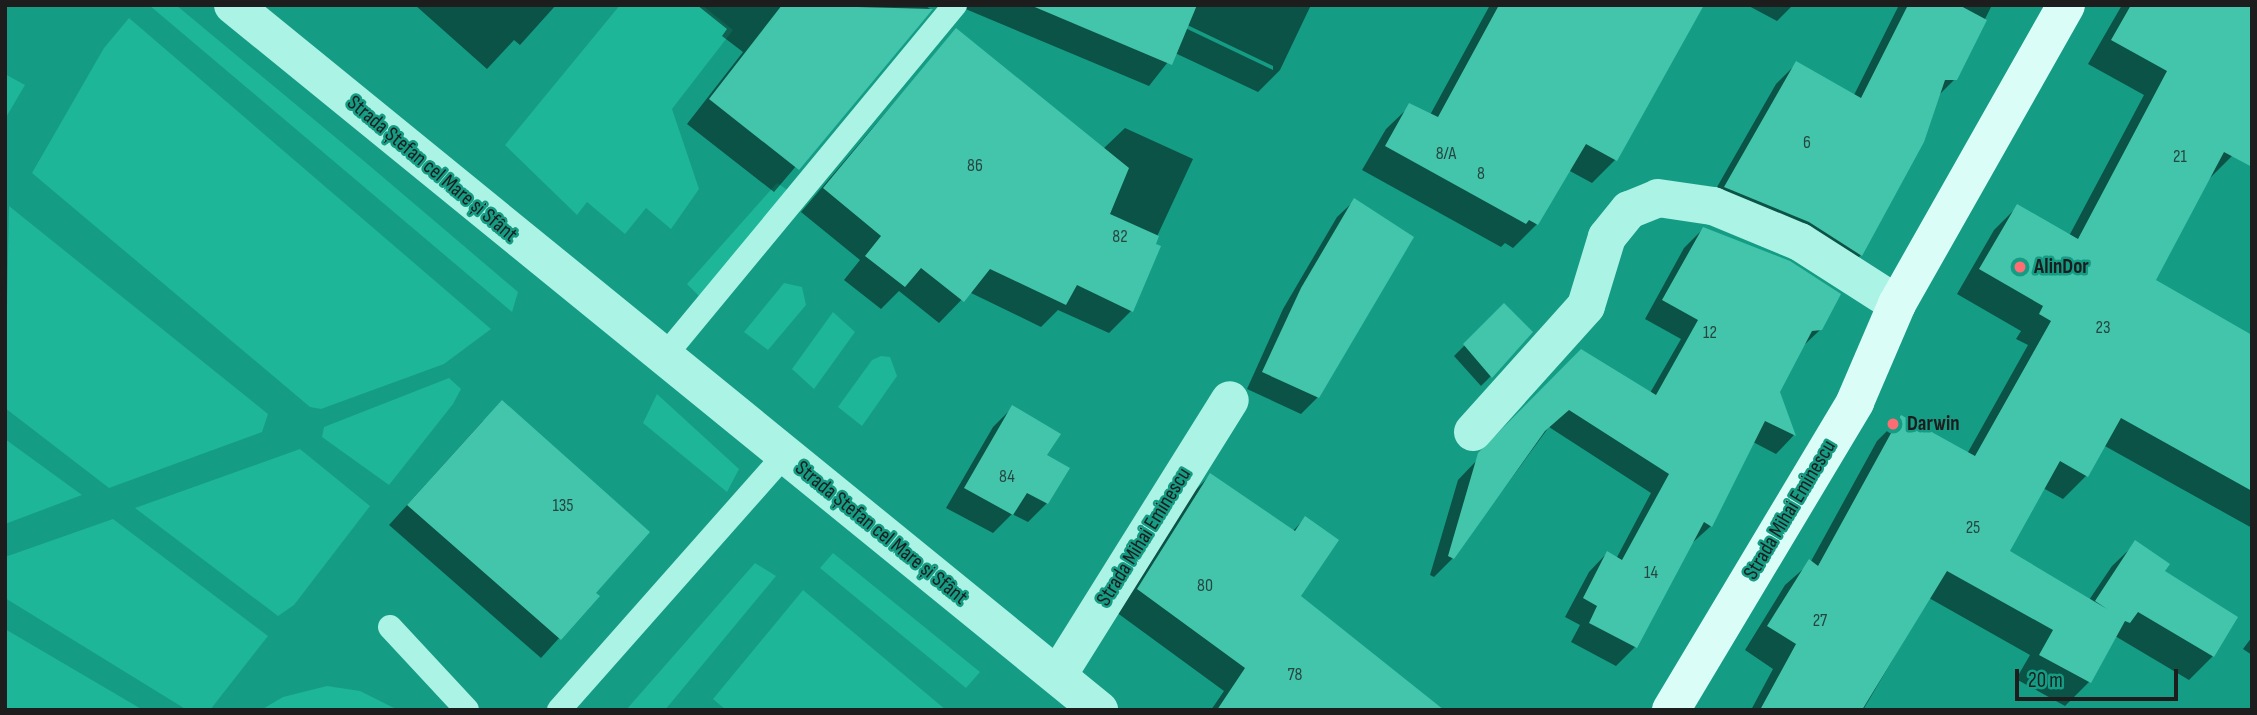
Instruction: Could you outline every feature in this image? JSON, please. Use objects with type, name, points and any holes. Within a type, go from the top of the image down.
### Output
[{"type":"main road","name":"Strada Mihai Eminescu","points":[[1671,710],[1855,402],[1897,304],[2066,5]]},
{"type":"street","name":"Strada Ștefan cel Mare și Sfânt","points":[[233,5],[662,359],[1058,675],[1098,710]]},
{"type":"street","points":[[1473,432],[1586,306],[1607,237],[1614,228],[1629,210],[1658,198],[1713,206],[1800,242],[1897,304]]},
{"type":"street","name":"Strada Mihai Eminescu","points":[[1058,675],[1230,400]]},
{"type":"lane","points":[[662,359],[955,5]]},
{"type":"lane","points":[[559,710],[784,456]]},
{"type":"lane","points":[[390,627],[467,710]]},
{"type":"green space","points":[[149,5],[176,5],[364,161],[518,292],[512,312]]},
{"type":"green space","points":[[620,5],[702,5],[733,30],[672,109],[699,189],[671,229],[646,208],[625,234],[587,202],[577,215],[505,145]]},
{"type":"green space","points":[[129,18],[491,329],[444,364],[321,409],[310,407],[32,173],[104,48]]},
{"type":"green space","points":[[5,74],[25,85],[5,119]]},
{"type":"green space","points":[[777,183],[789,191],[704,301],[687,284]]},
{"type":"green space","points":[[9,206],[268,414],[262,432],[109,488],[5,408]]},
{"type":"green space","points":[[784,283],[802,287],[806,305],[768,350],[744,332]]},
{"type":"green space","points":[[833,312],[855,332],[814,389],[792,369]]},
{"type":"green space","points":[[881,356],[890,357],[897,376],[862,426],[838,407],[872,360]]},
{"type":"green space","points":[[449,378],[461,389],[453,404],[389,485],[322,437],[324,427]]},
{"type":"green space","points":[[657,394],[739,469],[727,492],[643,423]]},
{"type":"green space","points":[[5,439],[82,495],[5,524]]},
{"type":"green space","points":[[300,449],[370,506],[294,605],[278,616],[135,508]]},
{"type":"green space","points":[[113,519],[268,636],[210,710],[187,710],[5,598],[5,557]]},
{"type":"green space","points":[[833,553],[980,672],[966,688],[820,568]]},
{"type":"green space","points":[[755,563],[776,576],[665,710],[626,710]]},
{"type":"green space","points":[[803,590],[946,710],[726,710],[713,699]]},
{"type":"green space","points":[[5,629],[143,710],[5,710]]},
{"type":"green space","points":[[327,686],[360,691],[398,710],[261,710],[283,697]]},
{"type":"building","points":[[782,5],[933,9],[799,170],[709,99]]},
{"type":"building","points":[[1030,5],[1197,5],[1172,65]]},
{"type":"building","points":[[1499,5],[1704,5],[1617,161],[1586,144],[1538,225],[1529,220],[1526,224],[1385,146],[1409,103],[1438,117]]},
{"type":"building","points":[[1908,5],[1959,5],[1987,20],[1957,80],[1945,80],[1924,142],[1862,256],[1809,222],[1724,187],[1796,61],[1861,98]]},
{"type":"building","points":[[2131,5],[2252,5],[2252,167],[2224,152],[2156,280],[2252,335],[2252,491],[2121,418],[2088,477],[2060,461],[2010,551],[2107,609],[2095,601],[2135,540],[2170,564],[2165,571],[2238,617],[2214,657],[2138,612],[2130,623],[2125,621],[2091,683],[2039,655],[2053,630],[1947,571],[1862,710],[1760,710],[1796,644],[1767,626],[1809,559],[1818,566],[1901,415],[1975,456],[2051,321],[2039,314],[2043,306],[1979,269],[2017,204],[2078,239],[2167,71],[2111,40]]},
{"type":"building","points":[[956,28],[1129,168],[1110,214],[1159,236],[1156,244],[1161,246],[1133,312],[1077,285],[1066,305],[990,269],[964,302],[921,268],[905,287],[865,256],[881,236],[823,188]]},
{"type":"building","points":[[1354,198],[1414,237],[1319,398],[1262,372],[1301,288]]},
{"type":"building","points":[[1703,227],[1790,261],[1841,294],[1822,330],[1812,331],[1780,392],[1796,436],[1765,421],[1712,527],[1704,522],[1637,648],[1589,623],[1597,606],[1583,598],[1607,551],[1622,560],[1669,474],[1569,410],[1545,431],[1454,559],[1448,556],[1478,453],[1581,349],[1656,395],[1698,320],[1662,300]]},
{"type":"building","points":[[1504,303],[1533,332],[1492,378],[1463,344]]},
{"type":"building","points":[[502,400],[650,532],[596,593],[600,596],[561,640],[407,505]]},
{"type":"building","points":[[1012,405],[1061,434],[1047,455],[1070,468],[1048,504],[1027,493],[1013,515],[964,488]]},
{"type":"building","points":[[1210,473],[1295,531],[1305,516],[1339,540],[1301,596],[1444,710],[1217,710],[1245,668],[1137,589]]},
{"type":"place","name":"AlinDor","points":[[2020,267]]},
{"type":"place","name":"Darwin","points":[[1893,424]]}]
